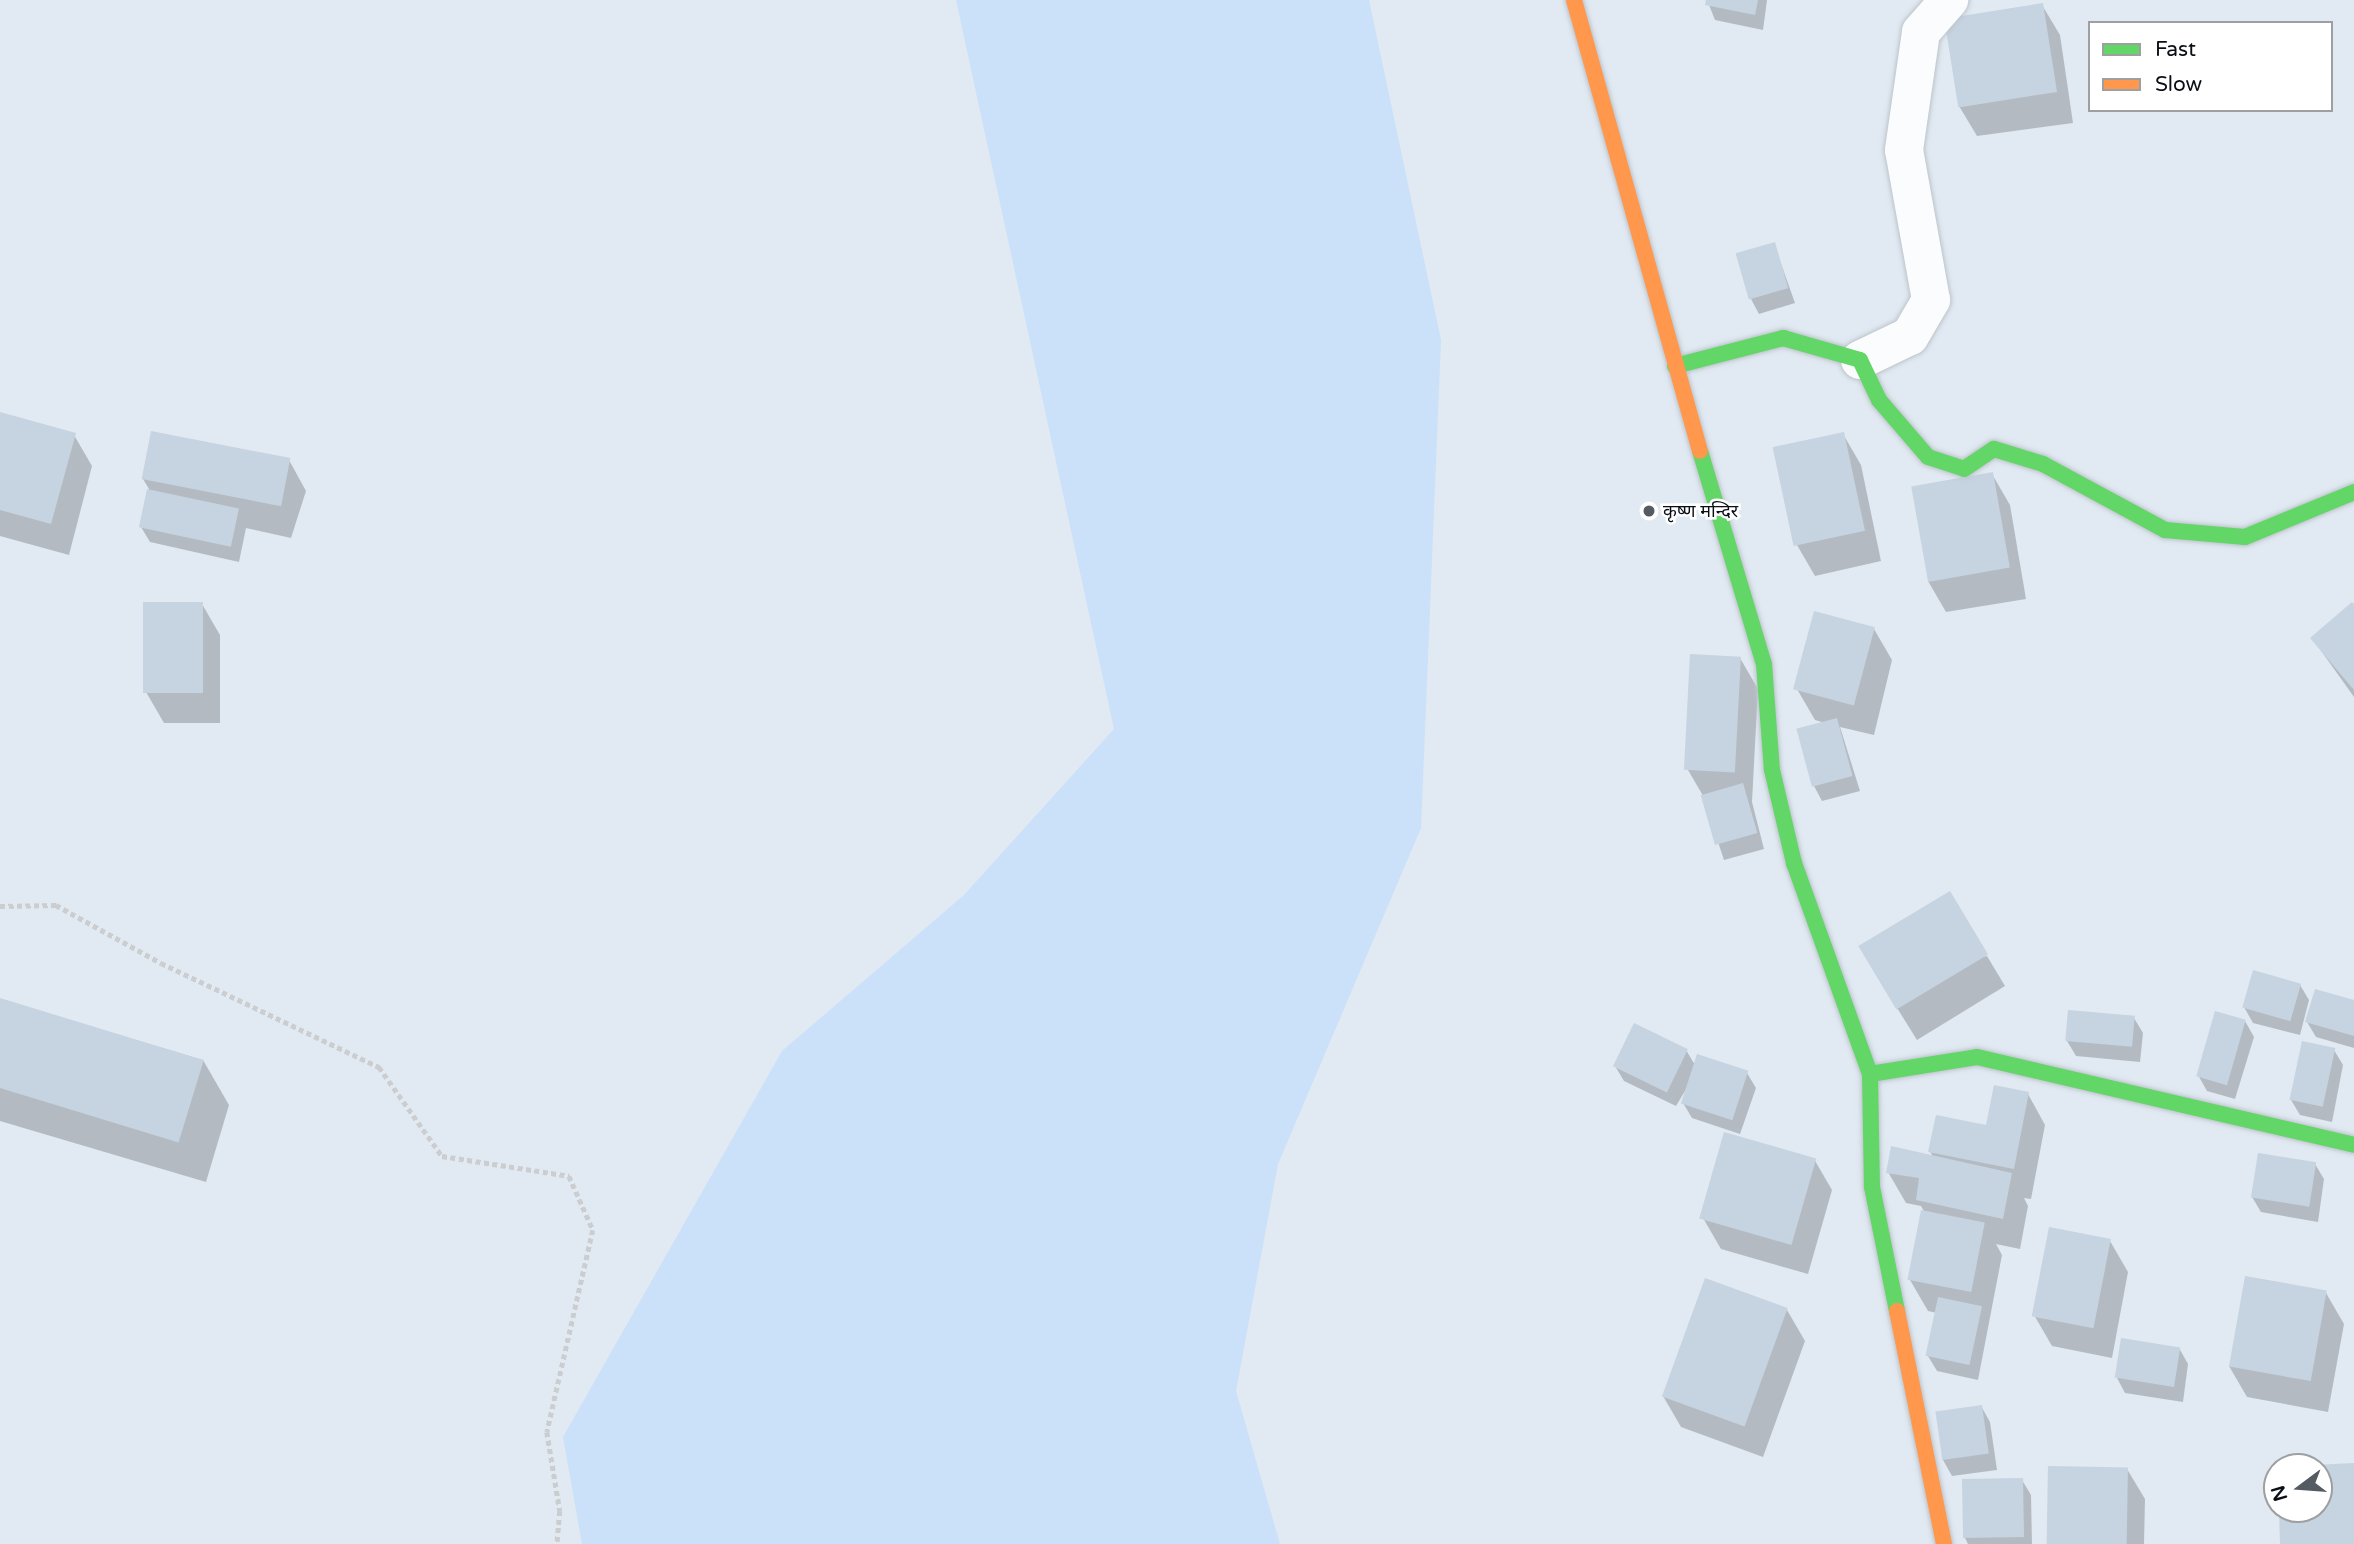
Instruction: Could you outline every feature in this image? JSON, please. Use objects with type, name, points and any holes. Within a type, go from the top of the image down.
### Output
[{"type":"street","points":[[1574,0],[1675,366],[1764,664],[1772,770],[1794,863],[1870,1074],[1872,1187],[1944,1544]]},
{"type":"street","points":[[1675,366],[1783,338],[1860,360],[1910,336],[1931,300],[1904,150],[1920,32],[1949,0]]},
{"type":"street","points":[[1860,360],[1879,400],[1928,457],[1964,469],[1993,449],[2043,464],[2165,530],[2245,537],[2354,492]]},
{"type":"street","points":[[1870,1074],[1977,1057],[2354,1145]]},
{"type":"path","points":[[0,905],[56,905],[161,963],[379,1067],[442,1156],[569,1176],[593,1230],[547,1432],[560,1511],[557,1544]]},
{"type":"shaded area","points":[[956,0],[1369,0],[1441,340],[1421,828],[1278,1164],[1236,1391],[1280,1544],[582,1544],[563,1437],[782,1051],[964,895],[1114,729]]},
{"type":"building","points":[[1706,0],[1758,0],[1755,15],[1705,5]]},
{"type":"building","points":[[2043,3],[2057,92],[1958,108],[1944,19]]},
{"type":"building","points":[[1775,242],[1788,288],[1749,299],[1736,253]]},
{"type":"building","points":[[0,412],[76,433],[51,524],[0,510]]},
{"type":"building","points":[[151,431],[290,458],[281,506],[142,479]]},
{"type":"building","points":[[1844,432],[1865,531],[1794,546],[1773,447]]},
{"type":"building","points":[[1993,472],[2010,568],[1928,582],[1911,486]]},
{"type":"building","points":[[147,489],[239,509],[231,547],[139,527]]},
{"type":"building","points":[[143,602],[203,602],[203,693],[143,693]]},
{"type":"building","points":[[2352,602],[2354,604],[2354,690],[2310,638]]},
{"type":"building","points":[[1814,611],[1875,627],[1854,706],[1793,689]]},
{"type":"building","points":[[1690,654],[1741,657],[1735,773],[1684,770]]},
{"type":"building","points":[[1837,718],[1853,776],[1812,787],[1796,729]]},
{"type":"building","points":[[1743,783],[1757,833],[1715,845],[1701,795]]},
{"type":"building","points":[[1950,891],[1988,954],[1896,1010],[1858,946]]},
{"type":"building","points":[[2253,970],[2301,984],[2290,1021],[2242,1007]]},
{"type":"building","points":[[2315,989],[2354,1000],[2354,1036],[2305,1022]]},
{"type":"building","points":[[0,998],[204,1060],[179,1143],[0,1088]]},
{"type":"building","points":[[2068,1010],[2135,1016],[2132,1047],[2065,1041]]},
{"type":"building","points":[[2215,1011],[2246,1020],[2227,1085],[2196,1076]]},
{"type":"building","points":[[1634,1023],[1688,1049],[1667,1092],[1613,1066]]},
{"type":"building","points":[[2302,1041],[2335,1048],[2323,1107],[2290,1100]]},
{"type":"building","points":[[1697,1054],[1748,1071],[1732,1120],[1681,1103]]},
{"type":"building","points":[[1994,1085],[2029,1092],[2014,1169],[1928,1152],[1936,1115],[1986,1125]]},
{"type":"building","points":[[1724,1132],[1816,1158],[1791,1245],[1699,1219]]},
{"type":"building","points":[[1891,1146],[2012,1173],[2003,1219],[1916,1200],[1919,1178],[1886,1173]]},
{"type":"building","points":[[2258,1153],[2316,1162],[2309,1207],[2251,1197]]},
{"type":"building","points":[[1921,1210],[1985,1222],[1971,1292],[1907,1280]]},
{"type":"building","points":[[2049,1227],[2111,1239],[2093,1328],[2032,1316]]},
{"type":"building","points":[[2245,1276],[2327,1290],[2311,1381],[2229,1367]]},
{"type":"building","points":[[1705,1278],[1788,1308],[1745,1426],[1662,1396]]},
{"type":"building","points":[[1938,1297],[1982,1306],[1970,1365],[1926,1356]]},
{"type":"building","points":[[2121,1338],[2180,1347],[2174,1387],[2115,1378]]},
{"type":"building","points":[[1982,1405],[1989,1454],[1942,1460],[1935,1412]]},
{"type":"building","points":[[2354,1463],[2354,1544],[2280,1544],[2279,1523],[2333,1523],[2333,1464]]},
{"type":"building","points":[[2048,1466],[2128,1467],[2127,1544],[2047,1544]]},
{"type":"building","points":[[2023,1478],[2024,1537],[1963,1538],[1962,1479]]},
{"type":"traffic: fast","points":[[1675,366],[1783,338],[1860,360],[1879,400],[1928,457],[1964,469],[1994,449],[2043,464],[2165,530],[2245,537],[2354,492]]},
{"type":"traffic: fast","points":[[1700,451],[1764,664],[1772,770],[1794,863],[1870,1074],[1872,1187],[1897,1311]]},
{"type":"traffic: fast","points":[[1870,1074],[1977,1057],[2354,1145]]},
{"type":"traffic: slow","points":[[1574,0],[1700,451]]},
{"type":"traffic: slow","points":[[1897,1311],[1944,1544]]},
{"type":"place","name":"कृष्ण मन्दिर","points":[[1649,511]]}]
